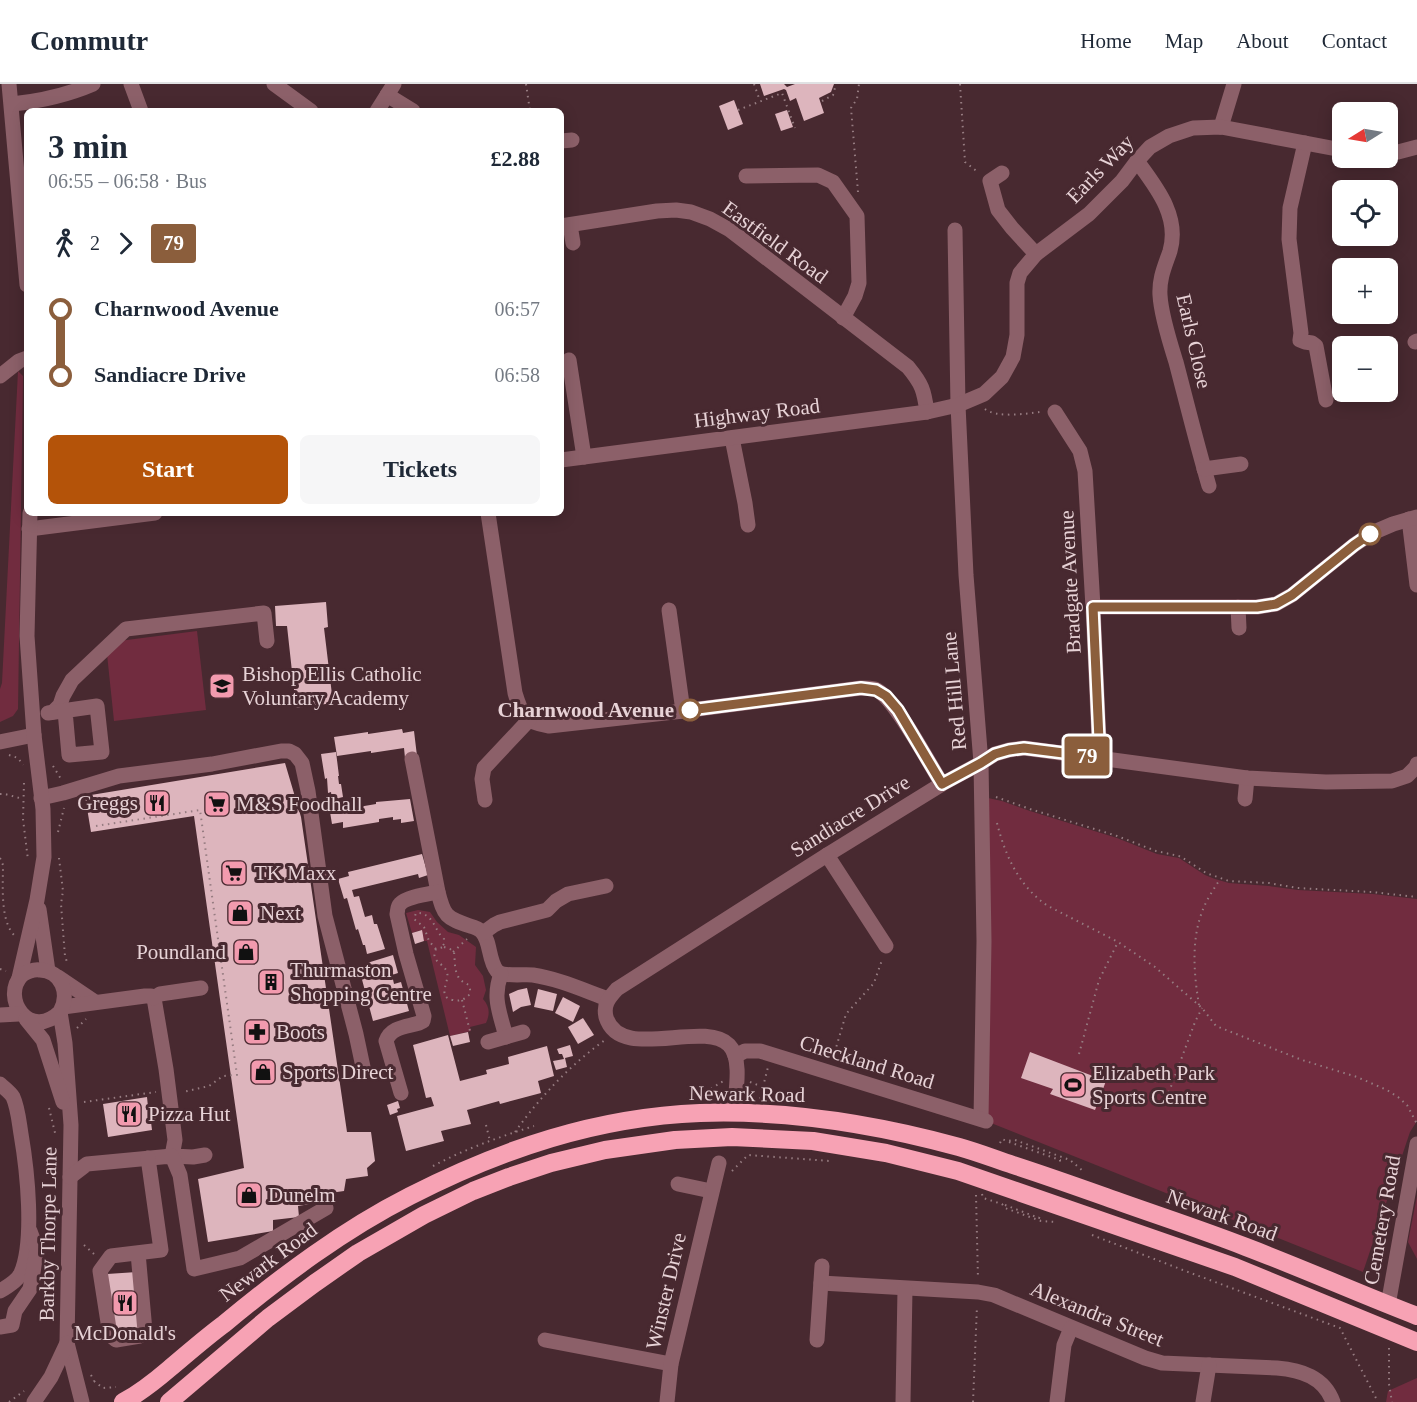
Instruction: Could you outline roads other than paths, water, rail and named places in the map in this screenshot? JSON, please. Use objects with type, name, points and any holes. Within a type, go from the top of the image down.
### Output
[{"type":"highway","name":"Newark Road","points":[[123,1394],[132,1398],[257,1297],[331,1242],[407,1197],[463,1169],[544,1139],[602,1125],[697,1113],[813,1118],[888,1130],[961,1147],[1246,1247],[1417,1316]]},
{"type":"highway","name":"Newark Road","points":[[170,1402],[243,1338],[305,1290],[358,1253],[424,1215],[482,1188],[551,1163],[605,1150],[675,1140],[732,1137],[813,1141],[886,1154],[958,1171],[1235,1267],[1417,1342]]},
{"type":"street","points":[[9,84],[24,249]]},
{"type":"street","points":[[12,104],[44,100],[93,84]]},
{"type":"street","points":[[131,84],[140,108]]},
{"type":"street","points":[[274,84],[307,108]]},
{"type":"street","points":[[1221,127],[1234,84]]},
{"type":"street","points":[[379,108],[390,89],[410,108]]},
{"type":"street","name":"Earls Way","points":[[958,405],[984,394],[1002,377],[1013,357],[1017,335],[1017,283],[1020,273],[1036,254],[1089,214],[1122,181],[1150,147],[1169,136],[1193,128],[1221,127],[1332,148]]},
{"type":"street","points":[[1305,143],[1290,208],[1289,240],[1300,340],[1316,346],[1326,400]]},
{"type":"street","points":[[1398,152],[1417,147]]},
{"type":"street","name":"Earls Close","points":[[1137,160],[1157,188],[1171,216],[1174,236],[1162,272],[1160,296],[1166,327],[1209,486]]},
{"type":"street","name":"Eastfield Road","points":[[746,176],[818,175],[833,182],[857,216],[859,283],[843,318]]},
{"type":"street","points":[[996,177],[998,210],[1036,254]]},
{"type":"street","name":"Eastfield Road","points":[[573,243],[565,225],[676,210],[691,212],[710,219],[730,231],[908,367],[920,381],[925,394],[927,412]]},
{"type":"street","name":"Red Hill Lane","points":[[955,230],[958,405],[966,575],[981,763],[984,941],[983,1120]]},
{"type":"street","points":[[0,376],[24,359]]},
{"type":"street","points":[[569,360],[584,457]]},
{"type":"street","name":"Highway Road","points":[[564,460],[927,412],[958,405]]},
{"type":"street","name":"Bradgate Avenue","points":[[1054,412],[1080,451],[1085,471],[1099,740],[1095,757]]},
{"type":"street","points":[[732,438],[748,525]]},
{"type":"street","points":[[1204,469],[1241,464]]},
{"type":"street","name":"Barkby Thorpe Lane","points":[[30,516],[27,636],[34,735],[43,809],[44,857],[37,900],[10,988],[15,1007],[43,1040],[71,1125]]},
{"type":"street","points":[[29,529],[131,516]]},
{"type":"street","points":[[488,516],[515,693],[521,713],[529,720],[549,726],[861,688],[876,690],[886,696],[898,710],[942,784]]},
{"type":"street","points":[[1093,607],[1257,607],[1276,604],[1292,595],[1372,533],[1413,518],[1417,585]]},
{"type":"street","points":[[1238,607],[1239,628]]},
{"type":"street","points":[[669,610],[683,711]]},
{"type":"street","points":[[33,714],[59,711],[72,680],[126,629],[264,613],[267,641]]},
{"type":"street","points":[[485,800],[482,779],[484,768],[529,720]]},
{"type":"street","points":[[1,748],[34,735]]},
{"type":"street","name":"Sandiacre Drive","points":[[608,999],[617,989],[827,855],[995,754],[1024,748],[1246,778],[1326,782],[1392,781],[1407,776],[1417,764]]},
{"type":"street","points":[[41,798],[119,776],[212,764],[281,751],[295,754],[302,763],[308,791],[325,916],[363,1067]]},
{"type":"street","points":[[412,759],[441,906],[446,915],[451,920],[476,928],[483,933],[492,961],[501,974],[531,975],[556,980],[608,999],[604,1009],[608,1021],[615,1032],[623,1037],[637,1039],[710,1037],[723,1041],[730,1046],[738,1066],[734,1113]]},
{"type":"street","points":[[400,779],[416,776]]},
{"type":"street","points":[[1245,799],[1246,778]]},
{"type":"street","points":[[827,855],[886,946]]},
{"type":"street","points":[[483,933],[500,922],[547,910],[568,894],[596,882]]},
{"type":"street","points":[[401,1093],[386,1041],[394,1030],[419,1023],[423,1021],[424,1016],[406,954],[397,914],[398,908],[400,903],[408,899],[438,892]]},
{"type":"street","name":"Barkby Thorpe Lane","points":[[37,900],[53,974],[63,985],[65,993],[61,1009],[71,1125],[67,1343],[81,1397]]},
{"type":"street","points":[[10,988],[25,973],[40,969],[53,974],[95,1002]]},
{"type":"street","points":[[501,974],[496,993],[506,1037]]},
{"type":"street","points":[[154,998],[160,994],[201,988]]},
{"type":"street","points":[[0,1015],[22,1016],[33,1022],[48,1021],[55,1017],[61,1009],[95,1002],[151,996],[154,998]]},
{"type":"street","points":[[154,998],[175,1140],[172,1156],[180,1175],[194,1269],[240,1258],[326,1208]]},
{"type":"street","points":[[488,1042],[523,1032]]},
{"type":"street","name":"Checkland Road","points":[[735,1056],[745,1051],[760,1051],[983,1120]]},
{"type":"street","points":[[0,1084],[12,1096],[19,1117],[27,1178],[28,1225],[21,1275],[0,1292],[11,1298],[7,1320],[0,1338]]},
{"type":"street","points":[[0,1097],[19,1117]]},
{"type":"street","name":"Cemetery Road","points":[[1388,1305],[1417,1144]]},
{"type":"street","points":[[70,1177],[87,1164],[205,1155]]},
{"type":"street","points":[[134,1253],[139,1274],[145,1331],[141,1336],[116,1340],[110,1335],[100,1271],[111,1256],[134,1253],[161,1250],[148,1158]]},
{"type":"street","name":"Winster Drive","points":[[667,1402],[671,1364],[719,1163]]},
{"type":"street","points":[[678,1184],[711,1191]]},
{"type":"street","points":[[7,1320],[30,1288],[37,1250],[28,1225]]},
{"type":"street","points":[[817,1340],[822,1266]]},
{"type":"street","name":"Alexandra Street","points":[[821,1283],[978,1292],[994,1295],[1162,1363],[1296,1370],[1309,1375],[1323,1385],[1333,1402]]},
{"type":"street","points":[[903,1402],[905,1289]]},
{"type":"street","points":[[1057,1402],[1064,1345],[1071,1328]]},
{"type":"street","points":[[544,1340],[671,1364]]},
{"type":"street","name":"Barkby Thorpe Lane","points":[[30,1396],[51,1377],[67,1343]]},
{"type":"street","points":[[1203,1402],[1209,1365]]},
{"type":"place","name":"Bishop Ellis Catholic Voluntary Academy","points":[[222,686]]},
{"type":"place","name":"Charnwood Avenue","points":[[690,710]]},
{"type":"place","name":"Greggs","points":[[157,803]]},
{"type":"place","name":"M&S Foodhall","points":[[217,804]]},
{"type":"place","name":"TK Maxx","points":[[234,873]]},
{"type":"place","name":"Next","points":[[240,913]]},
{"type":"place","name":"Poundland","points":[[246,952]]},
{"type":"place","name":"Thurmaston Shopping Centre","points":[[271,982]]},
{"type":"place","name":"Boots","points":[[257,1032]]},
{"type":"place","name":"Sports Direct","points":[[263,1072]]},
{"type":"place","name":"Elizabeth Park Sports Centre","points":[[1073,1085]]},
{"type":"place","name":"Pizza Hut","points":[[129,1114]]},
{"type":"place","name":"Dunelm","points":[[249,1195]]},
{"type":"place","name":"McDonald's","points":[[125,1303]]}]
